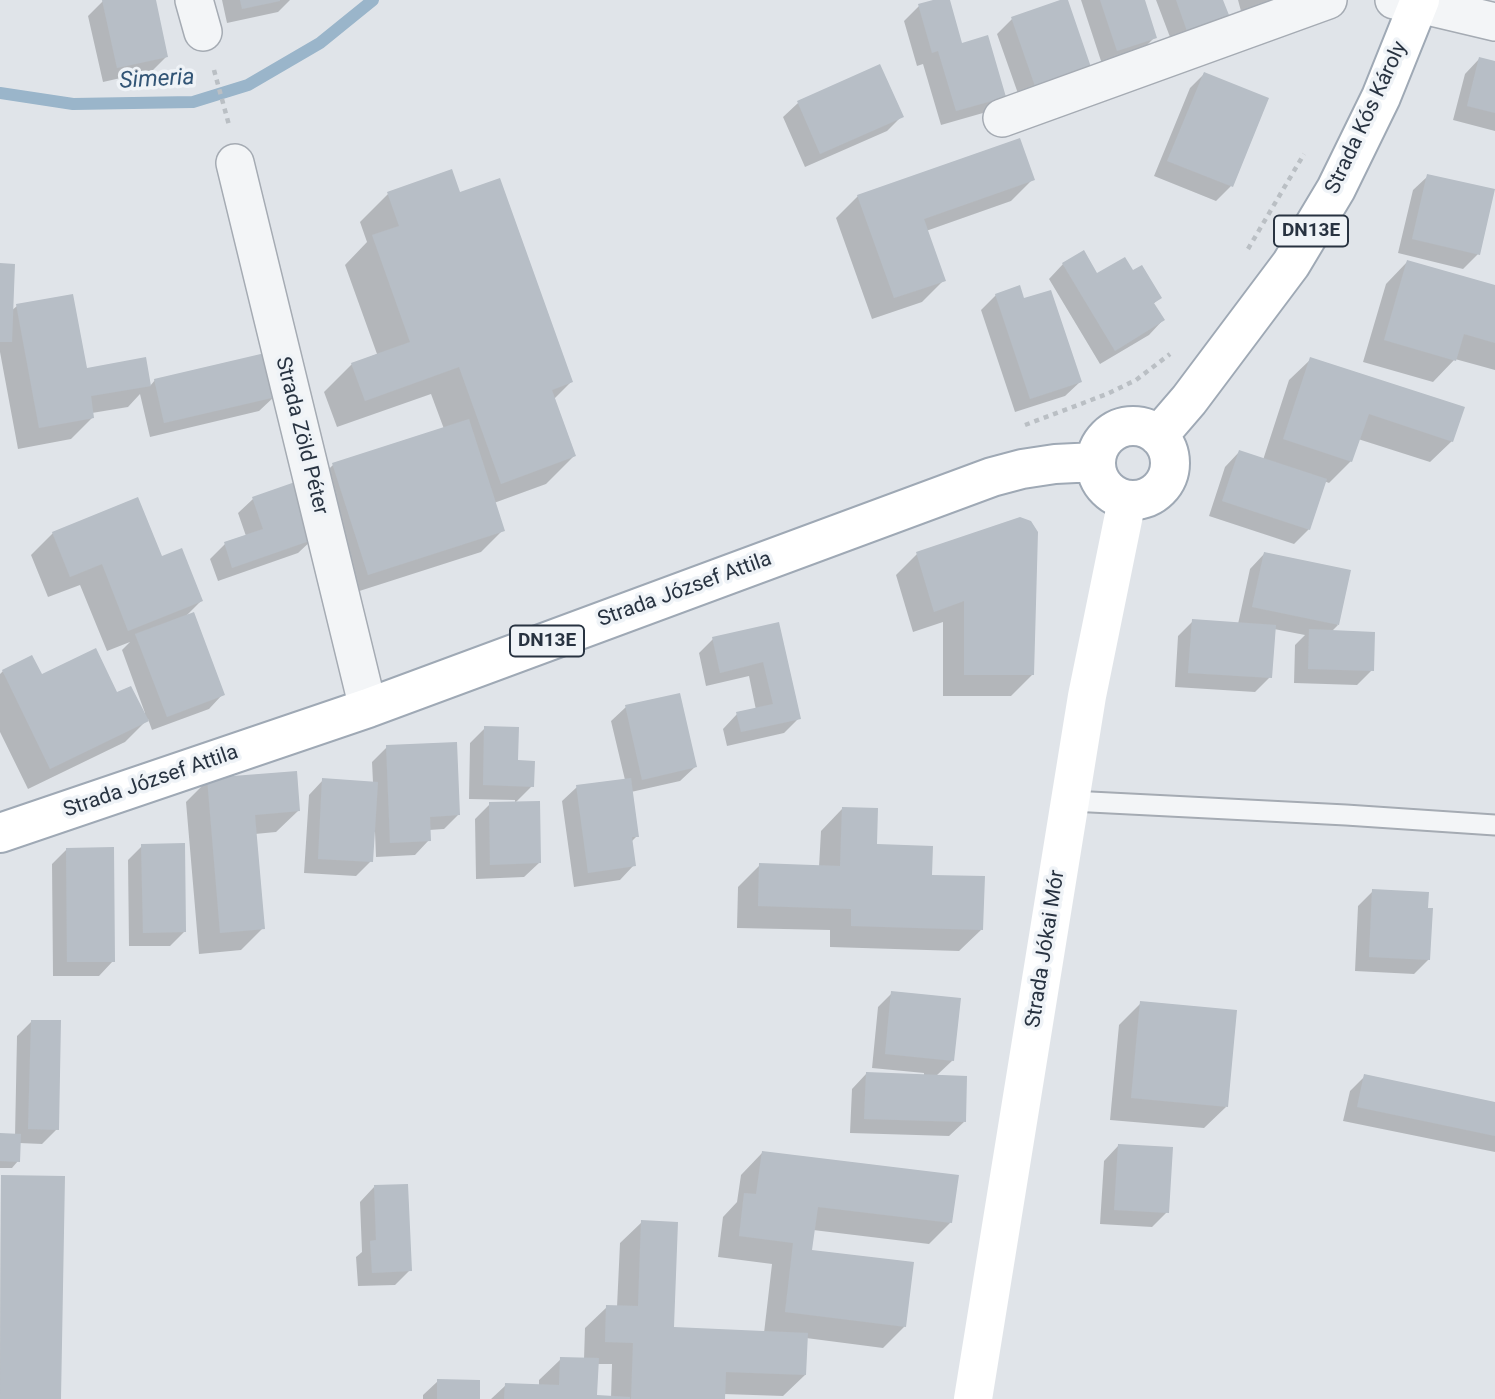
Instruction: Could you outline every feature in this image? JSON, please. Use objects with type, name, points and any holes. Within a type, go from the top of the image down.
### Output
[{"type":"main road","name":"Strada Kós Károly","points":[[1158,436],[1198,389],[1291,264],[1336,189],[1376,108],[1411,1]]},
{"type":"main road","points":[[1139,427],[1158,436],[1170,456],[1167,480],[1160,489],[1139,500],[1127,500],[1108,491],[1097,473],[1096,462],[1102,442],[1118,429],[1139,427]]},
{"type":"main road","name":"Strada József Attila","points":[[0,833],[368,708],[992,477],[1055,464],[1096,462]]},
{"type":"main road","name":"Strada Jókai Mór","points":[[973,1399],[1087,696],[1127,500]]},
{"type":"street","points":[[1002,118],[1328,0]]},
{"type":"street","points":[[1411,1],[1495,22]]},
{"type":"street","name":"Strada Zöld Péter","points":[[235,163],[368,708]]},
{"type":"lane","points":[[1071,801],[1495,825]]},
{"type":"path","points":[[203,32],[227,117]]},
{"type":"path","points":[[1240,260],[1308,148]]},
{"type":"path","points":[[1017,428],[1107,394],[1136,380],[1173,353]]},
{"type":"building","points":[[102,0],[156,0],[168,57],[117,68]]},
{"type":"building","points":[[240,0],[280,0],[280,1],[242,9]]},
{"type":"building","points":[[933,0],[950,0],[962,43],[988,35],[1006,97],[956,111],[938,51],[932,53],[918,4]]},
{"type":"building","points":[[1060,0],[1068,0],[1092,70],[1036,89],[1011,17]]},
{"type":"building","points":[[1100,0],[1145,0],[1157,38],[1117,51]]},
{"type":"building","points":[[1176,0],[1223,0],[1229,15],[1187,31]]},
{"type":"building","points":[[1479,57],[1495,61],[1495,113],[1467,106]]},
{"type":"building","points":[[880,64],[904,117],[820,154],[797,101]]},
{"type":"building","points":[[1204,72],[1269,98],[1233,187],[1167,161]]},
{"type":"building","points":[[1020,138],[1035,180],[924,219],[946,281],[894,298],[857,195]]},
{"type":"building","points":[[452,169],[460,192],[500,178],[573,382],[552,390],[576,456],[501,484],[459,367],[365,401],[351,363],[410,342],[372,235],[399,226],[387,192]]},
{"type":"building","points":[[1427,174],[1495,189],[1480,255],[1412,239]]},
{"type":"building","points":[[1084,250],[1097,273],[1125,257],[1133,270],[1142,265],[1162,298],[1154,303],[1165,320],[1115,351],[1062,263]]},
{"type":"building","points":[[1407,260],[1495,285],[1495,343],[1464,334],[1456,361],[1384,340]]},
{"type":"building","points":[[0,263],[15,264],[12,342],[0,342]]},
{"type":"building","points":[[1020,285],[1024,298],[1051,290],[1082,382],[1030,399],[995,294]]},
{"type":"building","points":[[73,294],[87,368],[146,357],[151,386],[91,396],[94,418],[39,428],[16,304]]},
{"type":"building","points":[[265,353],[276,397],[164,423],[154,379]]},
{"type":"building","points":[[1310,357],[1465,407],[1453,442],[1369,414],[1352,462],[1283,439]]},
{"type":"building","points":[[469,419],[505,531],[368,575],[332,463]]},
{"type":"building","points":[[1239,450],[1327,479],[1310,530],[1222,501]]},
{"type":"building","points":[[295,482],[315,539],[232,568],[224,542],[263,529],[252,497]]},
{"type":"building","points":[[138,497],[162,556],[182,548],[203,601],[128,631],[102,564],[70,577],[52,532]]},
{"type":"building","points":[[1020,517],[1031,521],[1038,532],[1034,675],[964,675],[964,601],[934,612],[916,552]]},
{"type":"building","points":[[1264,552],[1351,570],[1339,625],[1252,607]]},
{"type":"building","points":[[194,612],[225,695],[167,717],[135,634]]},
{"type":"building","points":[[1192,619],[1276,625],[1272,678],[1188,673]]},
{"type":"building","points":[[779,622],[801,719],[741,732],[736,712],[773,704],[763,662],[720,673],[712,637]]},
{"type":"building","points":[[1309,629],[1375,632],[1374,671],[1308,669]]},
{"type":"building","points":[[96,648],[117,692],[131,686],[149,721],[50,769],[2,670],[32,655],[42,674]]},
{"type":"building","points":[[680,693],[697,767],[642,780],[625,705]]},
{"type":"building","points":[[484,726],[519,727],[518,760],[535,761],[534,787],[483,785]]},
{"type":"building","points":[[457,742],[460,815],[430,817],[431,841],[390,843],[386,745]]},
{"type":"building","points":[[297,771],[300,811],[255,815],[265,929],[220,933],[207,778]]},
{"type":"building","points":[[322,778],[378,782],[373,862],[318,859]]},
{"type":"building","points":[[631,778],[639,837],[632,837],[636,866],[588,873],[576,785]]},
{"type":"building","points":[[540,801],[541,863],[490,865],[489,802]]},
{"type":"building","points":[[842,807],[878,808],[877,844],[933,846],[932,875],[985,876],[983,930],[851,926],[851,909],[758,906],[759,863],[840,866]]},
{"type":"building","points":[[185,843],[186,932],[143,933],[141,844]]},
{"type":"building","points":[[114,847],[115,962],[67,962],[66,848]]},
{"type":"building","points":[[1372,889],[1429,892],[1428,908],[1433,908],[1430,960],[1369,957]]},
{"type":"building","points":[[891,991],[961,998],[954,1061],[885,1054]]},
{"type":"building","points":[[1140,1001],[1237,1010],[1228,1107],[1131,1098]]},
{"type":"building","points":[[31,1020],[61,1020],[59,1130],[28,1129]]},
{"type":"building","points":[[866,1072],[967,1076],[966,1122],[864,1119]]},
{"type":"building","points":[[1364,1074],[1495,1102],[1495,1136],[1357,1107]]},
{"type":"building","points":[[0,1133],[21,1134],[20,1162],[0,1161]]},
{"type":"building","points":[[1118,1144],[1173,1147],[1169,1213],[1114,1210]]},
{"type":"building","points":[[762,1151],[959,1175],[952,1223],[818,1207],[812,1250],[914,1262],[906,1327],[785,1312],[793,1243],[739,1236],[744,1193],[756,1194]]},
{"type":"building","points":[[1,1175],[65,1176],[61,1399],[0,1399]]},
{"type":"building","points":[[408,1184],[412,1271],[372,1273],[370,1241],[376,1240],[374,1185]]},
{"type":"building","points":[[641,1220],[678,1222],[674,1327],[808,1333],[806,1375],[726,1372],[725,1399],[631,1399],[633,1343],[605,1342],[606,1305],[638,1306]]},
{"type":"building","points":[[560,1357],[599,1358],[597,1395],[630,1399],[504,1399],[505,1383],[559,1385]]},
{"type":"building","points":[[437,1379],[480,1380],[480,1399],[437,1399]]},
{"type":"waterway","name":"Simeria","points":[[0,93],[73,104],[193,102],[248,85],[320,43],[373,0]]}]
